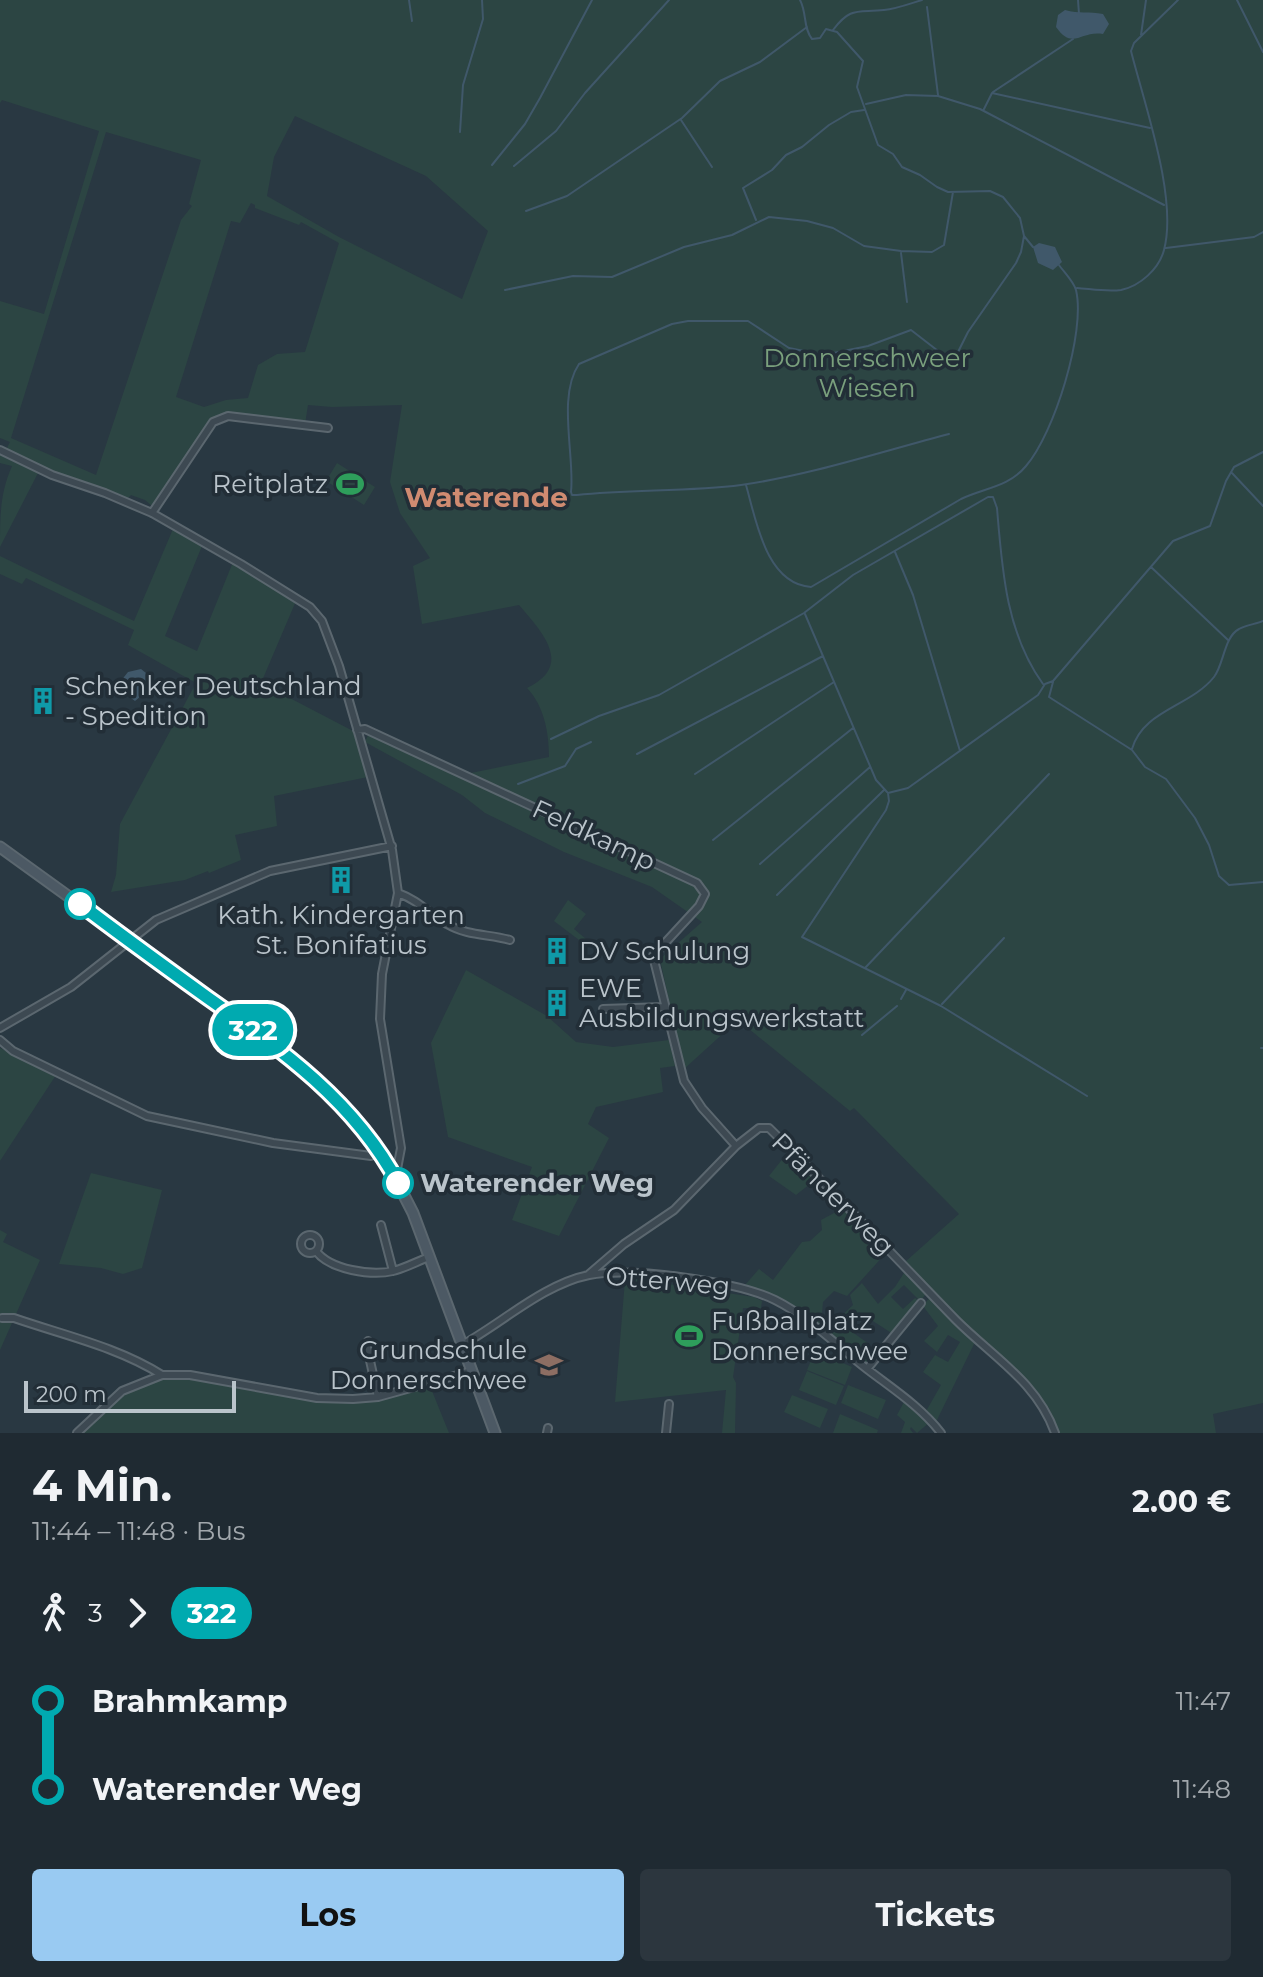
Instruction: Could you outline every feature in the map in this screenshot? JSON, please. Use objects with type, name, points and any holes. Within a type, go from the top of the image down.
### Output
[{"type":"main road","points":[[0,847],[312,1075],[352,1114],[380,1152],[413,1213],[495,1433]]},
{"type":"street","points":[[152,513],[213,422],[228,416],[328,428]]},
{"type":"street","points":[[0,450],[52,475],[152,513],[310,607],[327,632],[392,846],[398,893],[382,974],[380,1019],[401,1148],[400,1161],[392,1172]]},
{"type":"street","name":"Feldkamp","points":[[357,730],[365,729],[420,754],[703,888],[705,894],[699,906],[653,956],[684,1081],[736,1146]]},
{"type":"street","points":[[0,1028],[71,987],[156,920],[270,871],[392,846]]},
{"type":"street","points":[[398,893],[417,901],[447,924],[473,935],[510,940]]},
{"type":"street","points":[[603,1009],[664,1007]]},
{"type":"street","points":[[0,1040],[13,1051],[147,1116],[273,1143],[371,1156],[380,1152]]},
{"type":"street","name":"Pfänderweg","points":[[588,1275],[624,1244],[674,1210],[736,1146],[759,1128],[769,1128],[965,1329],[1007,1363],[1047,1411],[1055,1433]]},
{"type":"street","points":[[381,1225],[393,1271]]},
{"type":"street","points":[[316,1251],[321,1257],[339,1265],[368,1272],[393,1271],[429,1257]]},
{"type":"street","name":"Otterweg","points":[[462,1345],[486,1333],[550,1289],[588,1275],[650,1275],[742,1288],[775,1300],[797,1313],[905,1398],[941,1433]]},
{"type":"street","points":[[867,1369],[921,1303]]},
{"type":"street","points":[[2,1318],[14,1318],[84,1341],[146,1364],[162,1375]]},
{"type":"street","points":[[368,1341],[378,1397]]},
{"type":"street","points":[[77,1433],[122,1391],[162,1375],[190,1375],[317,1398],[378,1397],[472,1371]]},
{"type":"street","points":[[666,1433],[669,1404]]},
{"type":"green space","name":"Donnerschweer Wiesen","points":[[0,0],[1263,0],[1263,1403],[1213,1414],[1216,1433],[1057,1433],[1049,1408],[1007,1360],[966,1327],[905,1262],[959,1214],[854,1108],[850,1111],[738,1020],[684,1069],[660,959],[702,922],[652,887],[564,852],[485,813],[462,795],[365,742],[369,733],[469,778],[471,773],[549,757],[544,720],[538,703],[527,688],[549,669],[551,658],[544,637],[519,605],[422,624],[413,566],[430,558],[400,513],[390,482],[402,405],[308,405],[305,424],[226,413],[212,420],[152,506],[131,495],[128,498],[52,473],[6,450],[10,442],[0,438],[0,301],[44,314],[99,131],[2,100],[0,103]],"holes":[[[295,116],[426,176],[488,231],[462,299],[339,237],[267,196],[274,157]],[[106,132],[201,160],[189,204],[192,206],[181,220],[96,475],[11,438]],[[251,203],[255,208],[299,225],[301,222],[339,243],[305,352],[277,354],[258,365],[248,398],[226,400],[204,407],[176,397],[231,221],[240,223]]]},
{"type":"green space","points":[[0,455],[38,473],[0,547],[3,495],[12,466],[0,463]]},
{"type":"green space","name":"Reitplatz","points":[[337,463],[375,487],[364,505],[326,481]]},
{"type":"green space","points":[[173,529],[202,546],[165,636],[197,651],[233,562],[296,601],[261,683],[353,731],[368,777],[274,796],[277,826],[235,835],[241,860],[185,880],[111,892],[116,875],[120,824],[196,683],[128,645],[134,630],[26,578],[22,584],[0,574],[0,556],[134,621]]},
{"type":"green space","points":[[568,900],[586,914],[574,929],[586,939],[583,943],[554,921]]},
{"type":"green space","points":[[466,970],[547,1016],[576,1042],[613,1047],[669,1040],[675,1066],[660,1068],[663,1092],[596,1107],[588,1124],[609,1138],[559,1236],[512,1220],[532,1167],[448,1137],[431,1043]]},
{"type":"green space","points":[[0,1048],[56,1075],[0,1161]]},
{"type":"green space","points":[[788,1152],[815,1180],[796,1195],[769,1176]]},
{"type":"green space","points":[[91,1173],[162,1190],[142,1268],[123,1274],[101,1268],[59,1264]]},
{"type":"green space","points":[[841,1206],[886,1253],[847,1296],[834,1291],[823,1302],[822,1313],[835,1322],[853,1305],[850,1295],[862,1283],[878,1304],[904,1273],[927,1293],[920,1301],[904,1285],[891,1297],[903,1309],[915,1298],[919,1301],[893,1334],[859,1312],[848,1329],[869,1344],[874,1357],[867,1366],[791,1306],[745,1285],[759,1269],[773,1280],[802,1242],[810,1241],[822,1230],[821,1220]]},
{"type":"green space","points":[[0,1230],[7,1234],[3,1242],[40,1260],[0,1350]]},
{"type":"green space","points":[[625,1280],[754,1297],[762,1301],[761,1308],[743,1308],[733,1377],[736,1383],[735,1433],[722,1433],[726,1390],[615,1402]]},
{"type":"green space","points":[[930,1297],[975,1342],[936,1422],[925,1413],[941,1385],[923,1372],[935,1355],[948,1362],[960,1342],[948,1335],[937,1352],[924,1341],[938,1326],[923,1306]]},
{"type":"green space","points":[[815,1351],[852,1367],[845,1385],[807,1370]]},
{"type":"green space","points":[[807,1371],[844,1386],[836,1405],[799,1390]]},
{"type":"green space","points":[[163,1377],[205,1380],[286,1396],[340,1402],[379,1398],[430,1386],[449,1433],[80,1433],[124,1393]]},
{"type":"green space","points":[[848,1385],[886,1400],[878,1419],[841,1403]]},
{"type":"green space","points":[[792,1395],[828,1409],[820,1428],[784,1412]]},
{"type":"green space","points":[[905,1400],[930,1422],[917,1433],[911,1427],[913,1433],[901,1433],[905,1422],[897,1415]]},
{"type":"green space","points":[[840,1414],[878,1430],[877,1433],[833,1433]]},
{"type":"water","points":[[1065,10],[1103,14],[1109,24],[1103,34],[1067,38],[1056,27],[1058,15]]},
{"type":"water","points":[[1039,243],[1055,247],[1062,262],[1053,270],[1038,263],[1033,247]]},
{"type":"water","points":[[141,669],[146,673],[146,685],[135,701],[123,692],[120,682],[128,672]]},
{"type":"waterway","points":[[409,0],[412,21]]},
{"type":"waterway","points":[[460,132],[463,85],[483,19],[482,0]]},
{"type":"waterway","points":[[492,165],[525,124],[592,0]]},
{"type":"waterway","points":[[514,166],[556,131],[585,93],[669,0]]},
{"type":"waterway","points":[[800,0],[812,39],[820,38],[826,29],[837,32],[863,61],[857,87],[878,145],[893,154],[902,167],[948,192],[990,191],[1003,197],[1020,218],[1024,236],[1033,247]]},
{"type":"waterway","points":[[833,30],[850,14],[889,9],[922,0]]},
{"type":"waterway","points":[[1078,0],[1079,14]]},
{"type":"waterway","points":[[1141,35],[1146,0]]},
{"type":"waterway","points":[[1077,288],[1110,291],[1128,288],[1142,281],[1153,270],[1164,250],[1167,204],[1163,178],[1131,51],[1134,43],[1178,0]]},
{"type":"waterway","points":[[1237,0],[1263,52]]},
{"type":"waterway","points":[[927,7],[938,95]]},
{"type":"waterway","points":[[526,211],[567,196],[682,118],[720,81],[760,62],[807,27]]},
{"type":"waterway","points":[[993,92],[1073,39]]},
{"type":"waterway","points":[[984,109],[992,93],[1150,128]]},
{"type":"waterway","points":[[866,104],[906,95],[938,96],[980,109],[1164,205]]},
{"type":"waterway","points":[[756,220],[743,188],[772,170],[786,155],[802,147],[829,125],[851,112],[864,110]]},
{"type":"waterway","points":[[681,120],[712,167]]},
{"type":"waterway","points":[[505,290],[573,276],[612,277],[684,247],[732,235],[769,217],[807,221],[833,228],[864,246],[932,252],[944,245],[953,192]]},
{"type":"waterway","points":[[1166,248],[1254,237],[1263,232]]},
{"type":"waterway","points":[[949,434],[819,469],[741,485],[577,495],[571,492],[568,409],[569,393],[579,364],[672,324],[688,321],[748,321],[789,348],[824,355],[868,346],[911,330],[942,354],[951,357],[957,354],[968,332],[1016,263],[1024,236]]},
{"type":"waterway","points":[[901,253],[907,302]]},
{"type":"waterway","points":[[746,485],[759,532],[773,563],[783,575],[811,587],[961,499],[1012,478],[1026,466],[1047,431],[1072,356],[1078,308],[1076,290],[1059,265]]},
{"type":"waterway","points":[[1087,1096],[941,1006],[802,937],[886,810],[888,793],[908,788],[1038,695],[1173,541],[1210,526],[1234,467],[1263,452]]},
{"type":"waterway","points":[[1232,473],[1263,506]]},
{"type":"waterway","points":[[551,739],[599,716],[659,695],[804,613],[853,575],[988,497],[993,497],[997,508],[1004,577],[1014,622],[1021,644],[1043,684]]},
{"type":"waterway","points":[[895,552],[913,595],[960,751]]},
{"type":"waterway","points":[[1151,567],[1228,640]]},
{"type":"waterway","points":[[805,614],[876,780],[887,792]]},
{"type":"waterway","points":[[1132,749],[1138,736],[1156,717],[1193,695],[1214,677],[1234,633],[1263,621]]},
{"type":"waterway","points":[[637,754],[823,656]]},
{"type":"waterway","points":[[695,774],[834,682]]},
{"type":"waterway","points":[[1053,682],[1049,697],[1132,750],[1145,767],[1166,779],[1195,818],[1209,845],[1219,876],[1229,885],[1263,882]]},
{"type":"waterway","points":[[713,840],[853,728]]},
{"type":"waterway","points":[[518,784],[565,766],[576,749],[591,742]]},
{"type":"waterway","points":[[760,864],[870,767]]},
{"type":"waterway","points":[[865,968],[1049,774]]},
{"type":"waterway","points":[[777,895],[884,790]]},
{"type":"waterway","points":[[942,1004],[1004,938]]},
{"type":"waterway","points":[[901,999],[906,990]]},
{"type":"waterway","points":[[862,1035],[897,1006]]},
{"type":"bus line","name":"322","points":[[80,904],[267,1040],[324,1086],[357,1121],[398,1183]]},
{"type":"place","name":"Reitplatz","points":[[350,484]]},
{"type":"place","name":"Schenker Deutschland - Spedition","points":[[43,701]]},
{"type":"place","name":"Kath. Kindergarten St. Bonifatius","points":[[341,880]]},
{"type":"place","name":"DV Schulung","points":[[557,951]]},
{"type":"place","name":"EWE Ausbildungswerkstatt","points":[[557,1003]]},
{"type":"place","name":"Waterender Weg","points":[[398,1183]]},
{"type":"place","name":"Fußballplatz Donnerschwee","points":[[689,1336]]},
{"type":"place","name":"Grundschule Donnerschwee","points":[[549,1365]]},
{"type":"district","name":"Waterende","points":[[486,497]]}]
